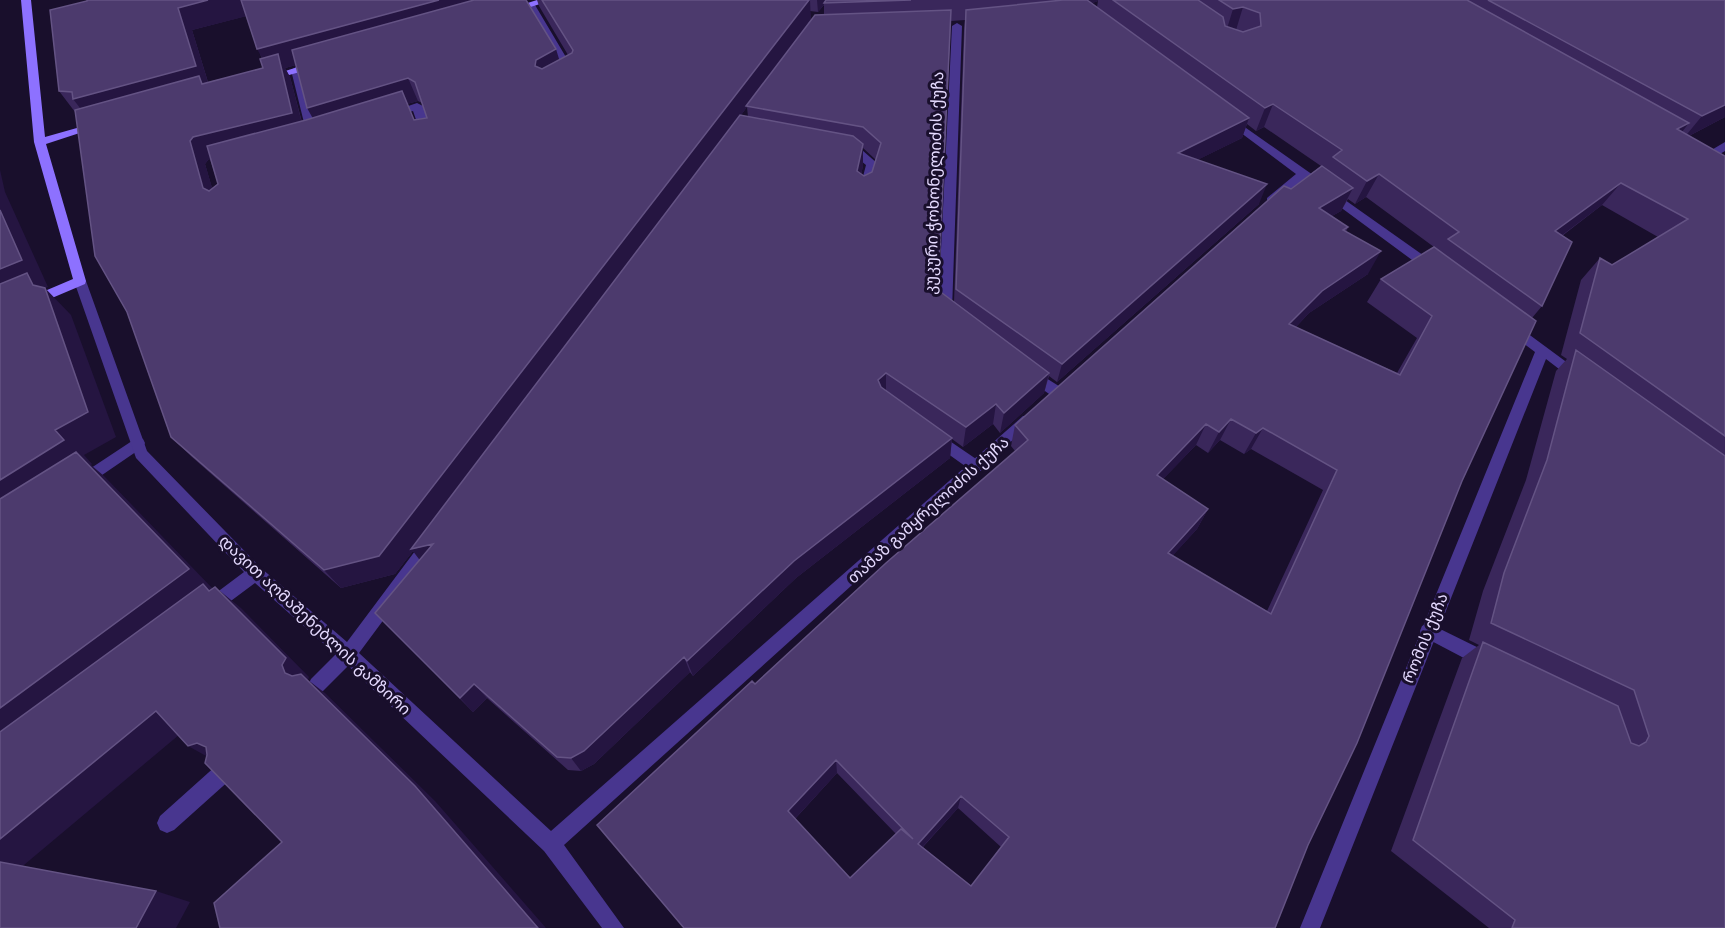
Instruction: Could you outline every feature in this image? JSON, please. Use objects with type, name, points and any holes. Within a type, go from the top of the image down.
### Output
[{"type":"main road","name":"დავით აღმაშენებლის გამზირი","points":[[26,0],[40,142],[80,281]]},
{"type":"main road","points":[[497,14],[548,0]]},
{"type":"main road","points":[[261,80],[329,61]]},
{"type":"main road","points":[[40,142],[113,121]]},
{"type":"main road","points":[[0,315],[80,281]]},
{"type":"street","points":[[530,5],[572,74],[564,78]]},
{"type":"street","name":"კუკური ჭოხონელიძის ქუჩა","points":[[942,28],[962,26],[945,311],[954,318]]},
{"type":"street","points":[[296,70],[314,139]]},
{"type":"street","points":[[382,117],[417,106],[429,139]]},
{"type":"street","points":[[1220,112],[1447,279]]},
{"type":"street","points":[[1704,158],[1725,146]]},
{"type":"street","points":[[836,149],[858,153],[872,164],[865,192]]},
{"type":"street","points":[[1258,212],[1303,174]]},
{"type":"street","name":"დავით აღმაშენებლის გამზირი","points":[[80,281],[141,454],[255,573],[348,654],[551,844],[614,928]]},
{"type":"street","points":[[1505,322],[1591,386]]},
{"type":"street","name":"რომის ქუჩა","points":[[1310,928],[1543,350]]},
{"type":"street","name":"თამაზ გამყრელიძის ქუჩა","points":[[551,844],[1052,398],[1020,365]]},
{"type":"street","points":[[923,428],[977,467]]},
{"type":"street","points":[[69,489],[138,443]]},
{"type":"street","points":[[317,686],[348,654],[438,533]]},
{"type":"street","points":[[197,617],[255,573]]},
{"type":"street","points":[[1428,631],[1506,670]]},
{"type":"street","points":[[167,823],[225,771]]},
{"type":"building","points":[[87,0],[208,0],[178,8],[196,66],[73,99],[72,92],[59,91],[50,10]]},
{"type":"building","points":[[241,0],[439,0],[257,49]]},
{"type":"building","points":[[474,0],[526,0],[556,49],[536,60],[535,66],[542,69],[572,53],[573,50],[542,0],[809,0],[379,556],[324,570],[171,437],[127,312],[95,256],[75,110],[199,76],[202,84],[263,68],[260,59],[278,54],[292,113],[193,137],[190,141],[203,188],[209,191],[218,184],[207,146],[306,120],[402,91],[414,120],[427,118],[415,82],[408,78],[307,108],[292,50]]},
{"type":"building","points":[[826,0],[911,0],[824,3]]},
{"type":"building","points":[[1063,0],[1087,0],[1249,118],[1178,153],[1267,184],[1062,364],[956,289],[966,10]]},
{"type":"building","points":[[1113,0],[1198,0],[1223,17],[1225,26],[1243,32],[1261,26],[1260,13],[1243,7],[1233,9],[1219,0],[1467,0],[1689,123],[1677,129],[1725,156],[1725,436],[1580,333],[1600,258],[1612,265],[1688,219],[1621,183],[1555,231],[1572,242],[1542,306],[1448,239],[1459,232],[1379,174],[1367,181],[1333,157],[1342,150],[1273,104],[1265,108]]},
{"type":"building","points":[[1488,0],[1725,0],[1725,105],[1702,116]]},
{"type":"building","points":[[951,10],[938,290],[1049,373],[1004,413],[996,404],[966,427],[886,373],[878,380],[881,387],[952,438],[794,561],[687,661],[684,657],[584,751],[571,758],[557,757],[474,684],[460,698],[375,613],[433,544],[411,549],[740,115],[853,136],[863,144],[857,171],[864,176],[872,172],[881,143],[863,127],[746,106],[815,15]]},
{"type":"building","points":[[1322,166],[1353,188],[1319,208],[1348,227],[1343,230],[1381,251],[1322,291],[1289,324],[1400,375],[1432,316],[1381,279],[1434,247],[1536,321],[1462,481],[1357,743],[1308,845],[1275,928],[684,928],[597,825],[752,681],[755,684],[886,563],[1028,440],[1015,425],[1284,186],[1291,189]],"holes":[[[1231,419],[1256,433],[1263,428],[1337,470],[1271,614],[1168,553],[1208,509],[1157,475],[1206,424],[1219,432]],[[836,760],[913,839],[901,829],[850,878],[788,811]],[[961,796],[1009,837],[971,886],[918,844]]]},
{"type":"building","points":[[0,210],[22,260],[0,269]]},
{"type":"building","points":[[27,273],[33,285],[45,288],[88,412],[55,430],[64,440],[0,480],[0,284]]},
{"type":"building","points":[[1576,350],[1725,456],[1725,928],[1512,928],[1515,920],[1413,840],[1483,642],[1618,706],[1631,743],[1639,746],[1646,742],[1649,736],[1634,690],[1491,623],[1504,573],[1547,460]]},
{"type":"building","points":[[76,452],[189,569],[0,708],[0,499]]},
{"type":"building","points":[[203,584],[209,591],[215,587],[286,658],[282,665],[285,673],[292,676],[301,674],[415,786],[538,928],[220,928],[214,903],[282,842],[205,763],[206,747],[197,743],[188,746],[156,711],[0,839],[0,732]]},
{"type":"building","points":[[0,862],[156,891],[136,928],[0,928]]}]
